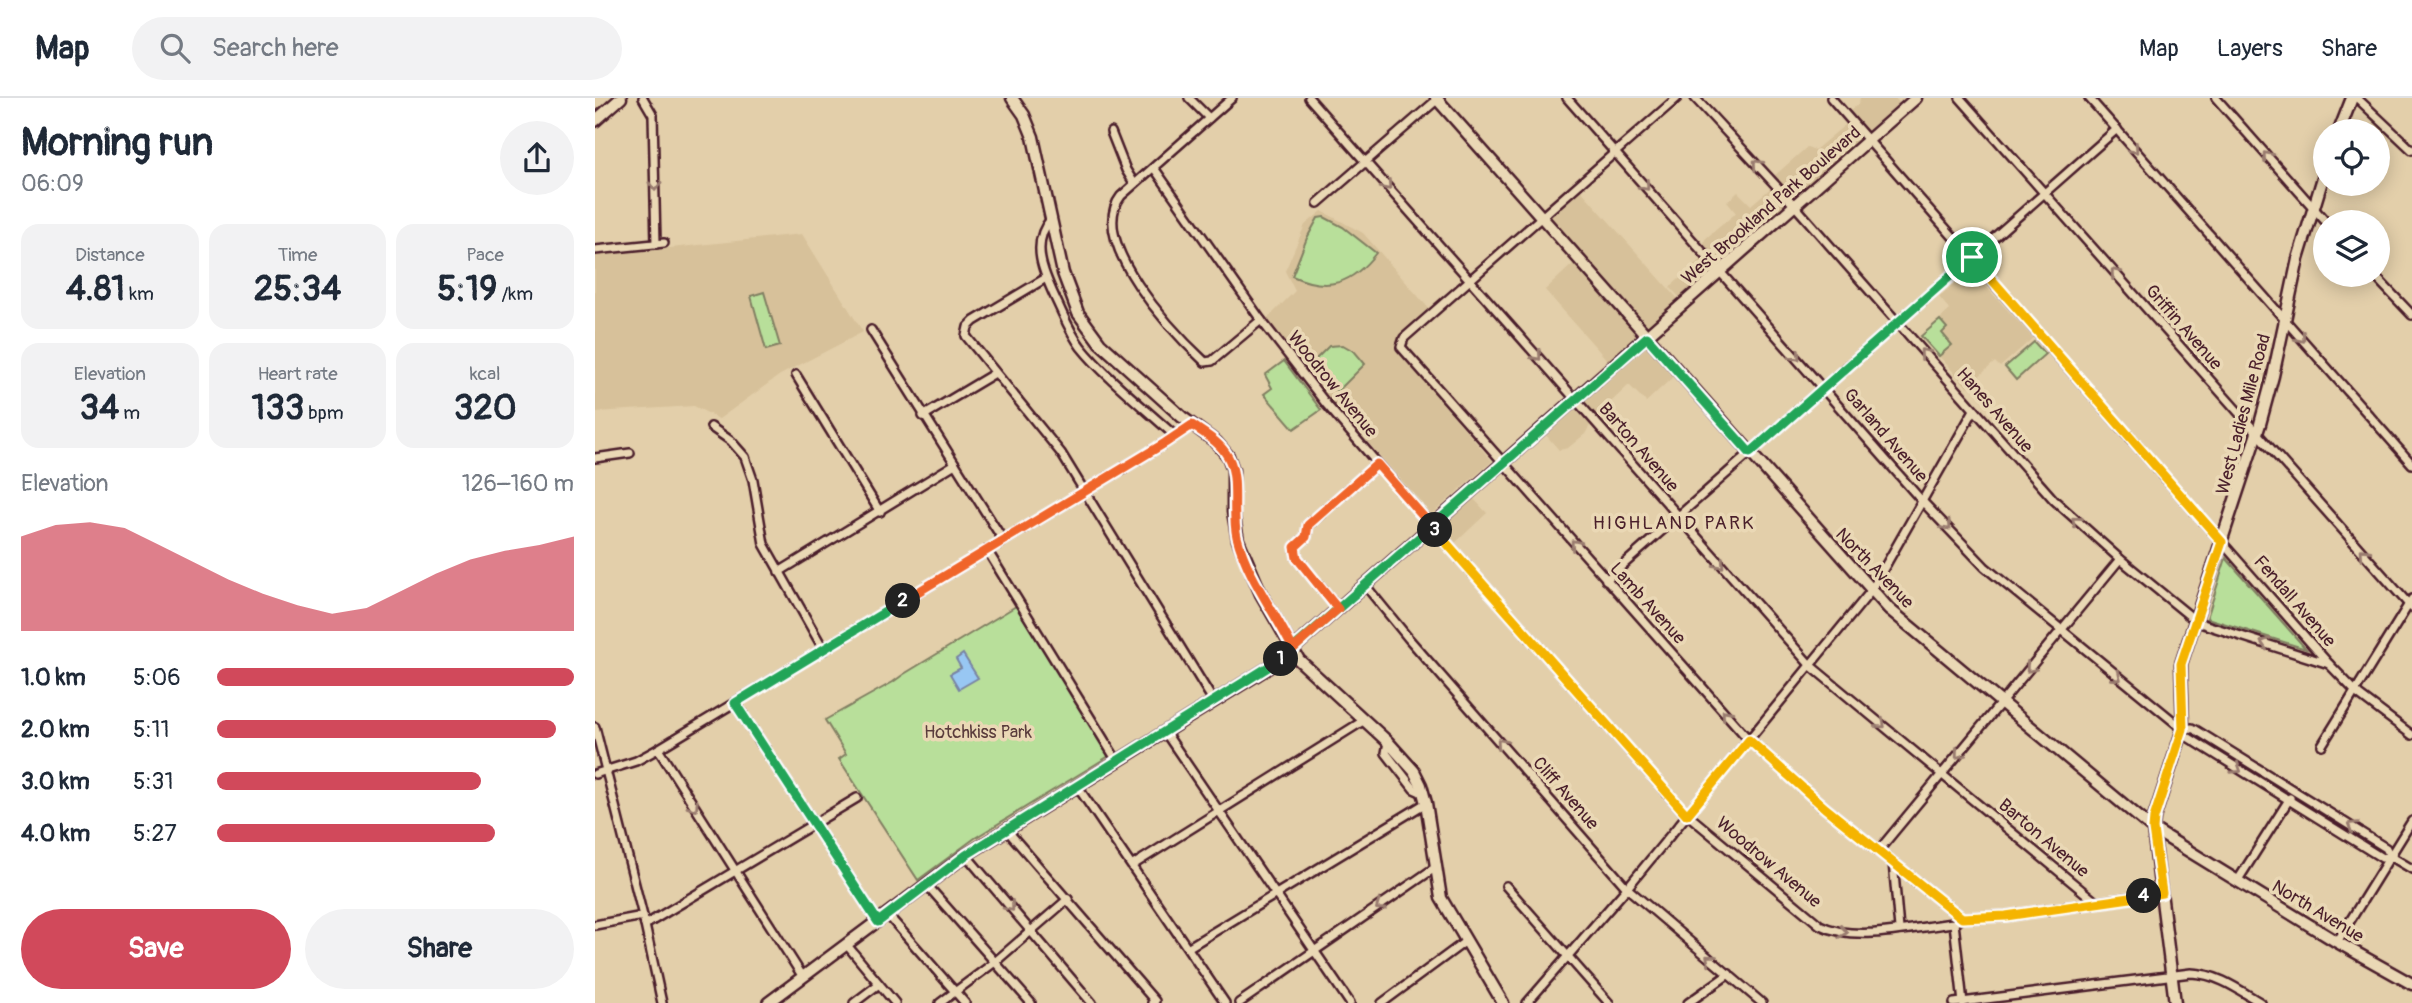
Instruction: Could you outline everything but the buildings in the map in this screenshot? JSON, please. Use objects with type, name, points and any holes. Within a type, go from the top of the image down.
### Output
[{"type":"street","points":[[595,121],[621,98]]},
{"type":"street","points":[[595,250],[660,244],[653,115],[643,98]]},
{"type":"street","points":[[1012,98],[1024,115],[1033,137],[1068,292],[1086,326],[1100,343],[1192,425],[1220,446],[1230,461],[1234,479],[1234,520],[1238,540],[1261,594],[1301,663],[1409,764],[1424,798],[1441,898],[1503,1003]]},
{"type":"street","points":[[1189,98],[1209,118]]},
{"type":"street","points":[[1232,98],[1121,196],[1115,207],[1115,231],[1120,256],[1138,285],[1178,337],[1205,362],[1210,362],[1261,320]]},
{"type":"street","name":"Barton Avenue","points":[[1309,98],[1811,666],[2096,902]]},
{"type":"street","points":[[1318,203],[1437,98]]},
{"type":"street","name":"North Avenue","points":[[1437,98],[1889,609],[2003,701],[2153,829],[2337,942],[2412,984]]},
{"type":"street","name":"Garland Avenue","points":[[1567,98],[1922,501],[1985,566],[2183,729],[2186,736],[2382,858],[2390,856]]},
{"type":"street","points":[[1471,281],[1677,98]]},
{"type":"street","name":"Hanes Avenue","points":[[1695,98],[1795,206],[2054,500],[2120,559],[2197,621],[2329,664]]},
{"type":"street","name":"Fendall Avenue","points":[[1831,98],[2329,664],[2355,691],[2412,735]]},
{"type":"street","name":"West Brookland Park Boulevard","points":[[768,1003],[966,855],[1273,666],[1916,98]]},
{"type":"street","name":"Griffin Avenue","points":[[1960,98],[2411,604]]},
{"type":"street","points":[[2089,98],[2412,464]]},
{"type":"street","points":[[2216,98],[2312,208]]},
{"type":"street","points":[[2344,119],[2352,98]]},
{"type":"street","points":[[2357,98],[2412,150]]},
{"type":"street","points":[[1607,580],[2117,129]]},
{"type":"street","points":[[1111,132],[1126,170],[1135,183]]},
{"type":"street","name":"Woodrow Avenue","points":[[1154,168],[1261,320],[1377,464],[1687,815],[1820,925],[1835,932],[1849,934],[1954,923],[1962,918],[2006,916],[2162,893]]},
{"type":"street","name":"West Ladies Mile Road","points":[[2153,829],[2154,818],[2183,729],[2180,669],[2257,434],[2316,196]]},
{"type":"street","points":[[1051,219],[1044,228],[1040,257],[1046,278],[1080,345],[1175,436]]},
{"type":"street","points":[[1046,278],[974,321],[968,327],[966,336],[1061,453],[1214,702]]},
{"type":"street","name":"Lamb Avenue","points":[[1471,281],[1404,338],[1402,349],[1749,740],[1825,808],[1962,918]]},
{"type":"street","points":[[2386,287],[2412,315]]},
{"type":"street","points":[[870,330],[1003,540]]},
{"type":"street","points":[[923,416],[995,373]]},
{"type":"street","points":[[796,375],[880,512]]},
{"type":"street","points":[[1527,1003],[1627,888],[1871,591],[1974,410]]},
{"type":"street","points":[[595,774],[636,761],[658,749],[1192,425]]},
{"type":"street","points":[[711,427],[731,441],[745,457],[753,480],[764,544],[824,650]]},
{"type":"street","points":[[595,458],[630,453]]},
{"type":"street","points":[[779,572],[955,464]]},
{"type":"street","points":[[1338,609],[1297,558],[1295,547],[1306,537],[1308,525],[1377,464]]},
{"type":"street","points":[[987,550],[1118,761]]},
{"type":"street","points":[[1879,850],[2120,559]]},
{"type":"street","name":"Cliff Avenue","points":[[1366,585],[1409,639],[1627,888],[1762,1003]]},
{"type":"street","points":[[2322,745],[2411,604]]},
{"type":"street","points":[[735,703],[878,922]]},
{"type":"street","points":[[1133,865],[1363,721]]},
{"type":"street","points":[[595,727],[643,915],[662,1003]]},
{"type":"street","name":"Garland Avenue","points":[[2183,729],[2192,727],[2386,848],[2390,856],[2412,869]]},
{"type":"street","points":[[1165,732],[1350,1003]]},
{"type":"street","points":[[658,749],[803,977]]},
{"type":"street","points":[[1077,786],[1225,1003]]},
{"type":"street","points":[[2238,880],[2294,791]]},
{"type":"street","points":[[645,925],[857,798]]},
{"type":"street","points":[[1189,947],[1424,798]]},
{"type":"street","points":[[2337,942],[2412,821]]},
{"type":"street","points":[[1008,827],[1012,836],[1154,1002]]},
{"type":"street","points":[[2153,829],[2175,1003]]},
{"type":"street","points":[[966,855],[1093,1003]]},
{"type":"street","points":[[1893,862],[1899,929]]},
{"type":"street","points":[[1239,1003],[1436,867]]},
{"type":"street","points":[[927,885],[1031,1003]]},
{"type":"street","points":[[1506,886],[1609,1003]]},
{"type":"street","points":[[940,1003],[995,962],[1068,899]]},
{"type":"street","points":[[887,914],[965,1003]]},
{"type":"street","points":[[595,925],[643,915]]},
{"type":"street","points":[[1954,923],[1960,1003],[2191,973],[2213,975],[2261,1003]]},
{"type":"street","points":[[1382,1003],[1466,941]]},
{"type":"street","points":[[846,944],[895,1003]]},
{"type":"street","points":[[1688,1003],[1729,974]]},
{"type":"street","points":[[854,1003],[879,984]]},
{"type":"shaded area","points":[[1860,98],[1895,98],[1901,105],[1793,199],[1773,177],[1807,147],[1815,150],[1852,119],[1847,114],[1859,103]]},
{"type":"shaded area","points":[[1772,187],[1787,203],[1721,262],[1704,244],[1705,239],[1736,213],[1727,202],[1738,192],[1751,205]]},
{"type":"shaded area","points":[[1579,188],[1678,299],[1648,327],[1549,216]]},
{"type":"shaded area","points":[[1322,211],[1363,233],[1431,311],[1398,340],[1397,350],[1492,461],[1432,514],[1336,407],[1267,319],[1295,291],[1285,271],[1305,225]]},
{"type":"shaded area","points":[[802,234],[863,332],[780,375],[719,419],[694,406],[595,412],[595,256]]},
{"type":"shaded area","points":[[1704,257],[1715,271],[1681,299],[1670,287]]},
{"type":"shaded area","points":[[1576,261],[1639,334],[1608,361],[1545,290]]},
{"type":"shaded area","points":[[1970,269],[2033,338],[2000,367],[1995,362],[1967,387],[1921,336],[1950,310],[1939,297]]},
{"type":"shaded area","points":[[1648,343],[1675,375],[1646,402],[1629,385],[1595,417],[1585,434],[1568,448],[1559,450],[1545,434]]},
{"type":"shaded area","points":[[1473,498],[1487,513],[1454,544],[1439,528]]},
{"type":"green space","points":[[1324,217],[1343,227],[1376,253],[1367,264],[1348,278],[1339,282],[1317,284],[1292,276],[1307,238],[1318,218]]},
{"type":"green space","points":[[764,292],[780,346],[766,350],[751,296]]},
{"type":"green space","points":[[1940,320],[1947,328],[1942,333],[1952,345],[1939,356],[1921,336]]},
{"type":"green space","points":[[2034,342],[2045,354],[2016,380],[2005,367]]},
{"type":"green space","points":[[1343,345],[1355,352],[1365,364],[1337,392],[1314,361],[1329,346]]},
{"type":"green space","points":[[1284,361],[1321,410],[1294,429],[1264,394],[1272,388],[1265,375]]},
{"type":"green space","points":[[2226,558],[2306,649],[2207,618]]},
{"type":"green space","name":"Hotchkiss Park","points":[[1016,606],[1109,756],[975,838],[918,880],[839,759],[846,754],[825,720],[893,682]]},
{"type":"water","points":[[963,654],[978,678],[959,689],[950,674],[961,668],[956,659]]},
{"type":"district","name":"HIGHLAND PARK","points":[[1674,522]]},
{"type":"route","points":[[1972,257],[1750,453],[1647,337],[1562,411],[1432,526],[1297,645],[1293,649],[1289,653],[1279,661],[1008,827],[966,855],[878,922],[735,703],[1192,425],[1226,452],[1234,479],[1234,520],[1238,540],[1261,594],[1293,649],[1338,609],[1297,558],[1295,547],[1306,537],[1308,525],[1377,464],[1404,494],[1426,520],[1432,526],[1682,810],[1687,815],[1749,740],[1825,808],[1962,918],[2006,916],[2162,893],[2153,829],[2154,818],[2183,729],[2181,664],[2222,542],[1972,257]]}]
